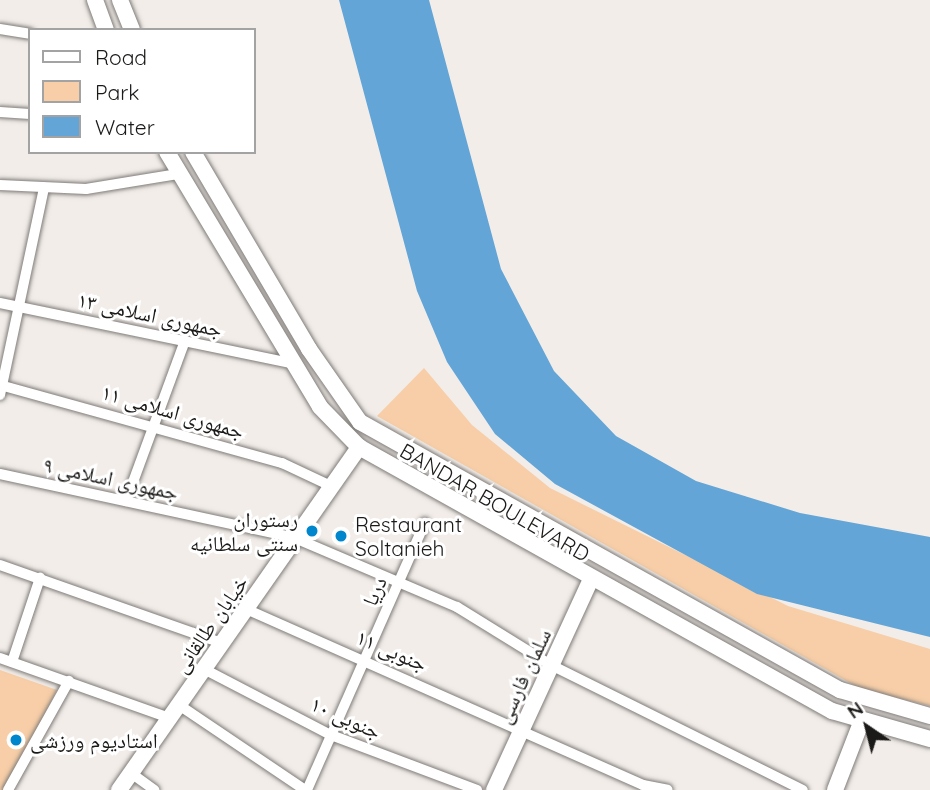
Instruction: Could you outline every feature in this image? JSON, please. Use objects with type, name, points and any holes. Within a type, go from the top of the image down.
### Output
[{"type":"main road","points":[[95,0],[105,28]]},
{"type":"main road","points":[[120,0],[131,28]]},
{"type":"main road","name":"BANDAR BOULEVARD","points":[[168,154],[291,363],[320,407],[359,447],[590,580],[832,711],[930,738]]},
{"type":"main road","name":"BANDAR BOULEVARD","points":[[194,154],[352,415],[682,604],[840,690],[930,716]]},
{"type":"main road","name":"خیابان طالقانی","points":[[119,790],[359,447]]},
{"type":"main road","name":"سلمان فارسی","points":[[498,789],[590,580]]},
{"type":"main road","points":[[671,624],[682,604]]},
{"type":"main road","points":[[835,790],[862,720]]},
{"type":"street","points":[[0,29],[28,34]]},
{"type":"street","points":[[0,112],[28,114]]},
{"type":"street","points":[[0,185],[86,189],[178,174]]},
{"type":"street","points":[[1,389],[22,307],[44,188]]},
{"type":"street","name":"جمهوری اسلامی ۱۳","points":[[0,303],[291,363]]},
{"type":"street","points":[[126,501],[149,425],[185,341]]},
{"type":"street","name":"جمهوری اسلامی ۱۱","points":[[1,389],[149,425],[282,463],[331,486]]},
{"type":"street","name":"جمهوری اسلامی ۹","points":[[0,474],[295,538],[457,607],[551,665],[803,790]]},
{"type":"street","name":"دریا","points":[[306,790],[425,523]]},
{"type":"street","points":[[0,565],[222,643]]},
{"type":"street","points":[[12,662],[40,578]]},
{"type":"street","name":"۱۱ جنوبی","points":[[246,609],[523,727],[643,785],[668,790]]},
{"type":"street","points":[[0,659],[174,712],[306,790]]},
{"type":"street","name":"۱۰ جنوبی","points":[[204,669],[331,735],[477,790]]},
{"type":"street","points":[[8,790],[69,681]]},
{"type":"street","points":[[131,773],[154,790]]},
{"type":"green space","points":[[424,368],[472,425],[550,488],[788,606],[930,649],[930,706],[859,688],[377,416]]},
{"type":"green space","name":"استادیوم ورزشی","points":[[0,670],[57,690],[6,790],[0,790]]},
{"type":"water","points":[[339,0],[429,0],[501,269],[554,371],[616,436],[696,481],[800,513],[930,537],[930,637],[757,594],[555,484],[495,434],[447,362],[417,291]]},
{"type":"place","name":"رستوران سنتی سلطانیه","points":[[312,531]]},
{"type":"place","name":"Restaurant Soltanieh","points":[[341,536]]},
{"type":"place","name":"استادیوم ورزشی","points":[[16,740]]}]
